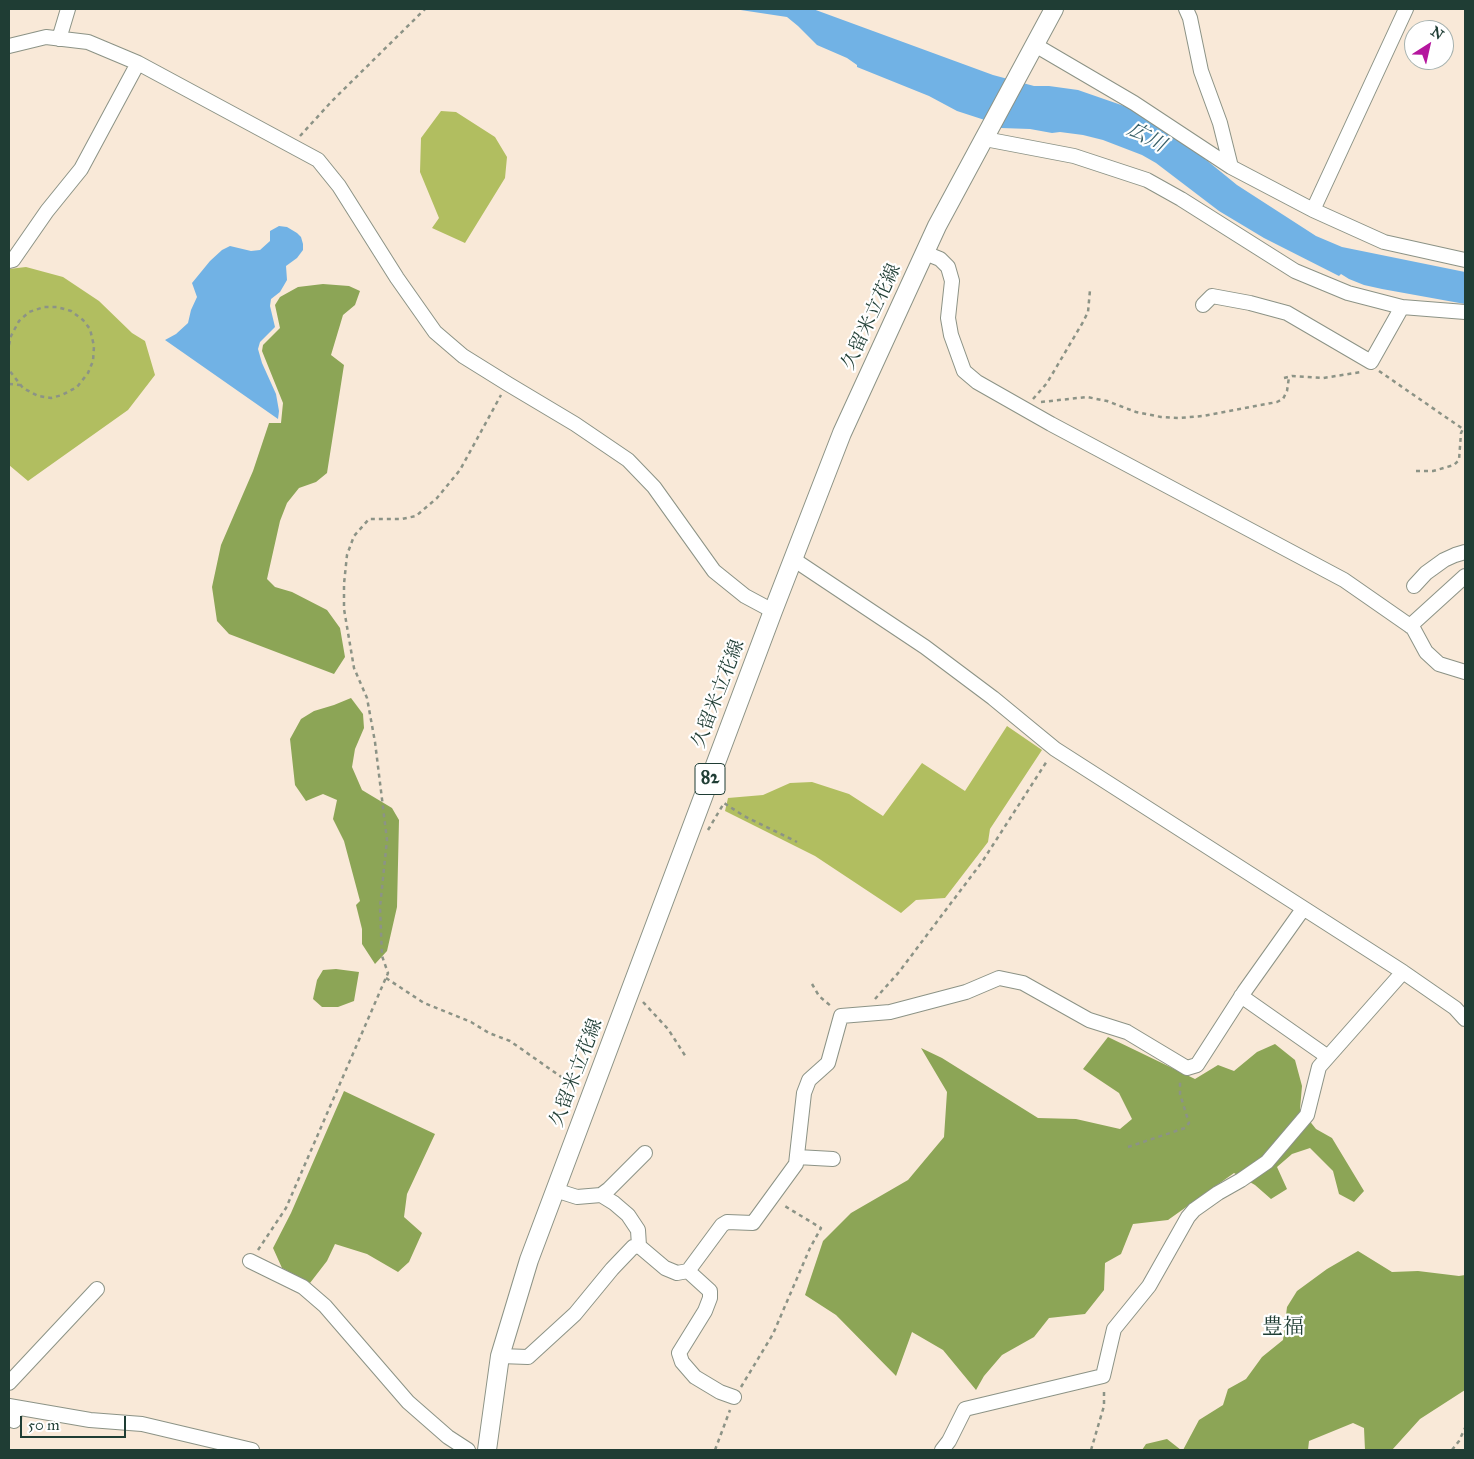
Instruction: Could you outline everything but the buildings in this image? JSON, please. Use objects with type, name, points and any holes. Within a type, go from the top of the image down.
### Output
[{"type":"main road","name":"久留米立花線","points":[[487,1450],[500,1356],[529,1260],[842,433],[925,253],[1054,9]]},
{"type":"street","points":[[58,39],[68,9]]},
{"type":"street","points":[[1186,9],[1190,18],[1201,71],[1220,123],[1231,167]]},
{"type":"street","points":[[1313,210],[1406,9]]},
{"type":"street","points":[[9,46],[46,37],[88,42],[138,63],[318,160],[339,186],[397,278],[435,332],[463,356],[575,424],[628,460],[654,487],[714,571],[745,596],[773,612]]},
{"type":"street","points":[[1035,45],[1134,103],[1231,167],[1313,210],[1384,242],[1465,260]]},
{"type":"street","points":[[9,261],[13,260],[47,211],[81,169],[138,63]]},
{"type":"street","points":[[987,134],[1074,156],[1147,180],[1181,199],[1294,270],[1348,293],[1402,307],[1465,312]]},
{"type":"street","points":[[925,253],[940,259],[948,267],[952,281],[948,318],[951,335],[964,370],[977,382],[1051,424],[1344,580],[1413,628],[1426,652],[1439,664],[1465,672]]},
{"type":"street","points":[[1203,305],[1212,296],[1250,303],[1287,313],[1371,365],[1402,307]]},
{"type":"street","points":[[1414,586],[1426,573],[1444,560],[1465,552]]},
{"type":"street","points":[[793,559],[925,647],[993,698],[1055,749],[1403,972],[1455,1008],[1465,1019]]},
{"type":"street","points":[[1410,626],[1465,576]]},
{"type":"street","points":[[601,1195],[628,1215],[638,1230],[639,1246],[665,1268],[677,1273],[688,1271],[722,1225],[727,1222],[753,1223],[796,1164],[804,1093],[809,1080],[828,1064],[842,1016],[890,1012],[966,992],[999,978],[1023,983],[1089,1020],[1127,1032],[1187,1068],[1197,1065],[1241,996],[1303,909]]},
{"type":"street","points":[[942,1450],[949,1441],[965,1408],[1103,1376],[1114,1329],[1149,1286],[1188,1217],[1194,1210],[1218,1193],[1267,1162],[1307,1115],[1319,1067],[1403,972]]},
{"type":"street","points":[[1241,996],[1328,1056]]},
{"type":"street","points":[[555,1190],[577,1197],[601,1195],[645,1153]]},
{"type":"street","points":[[797,1157],[833,1159]]},
{"type":"street","points":[[500,1356],[528,1356],[575,1314],[633,1247],[639,1246]]},
{"type":"street","points":[[250,1261],[303,1286],[325,1306],[408,1402],[448,1437],[468,1450]]},
{"type":"street","points":[[688,1271],[710,1292],[710,1298],[705,1311],[679,1353],[682,1362],[695,1377],[720,1392],[734,1397]]},
{"type":"street","points":[[9,1383],[97,1289]]},
{"type":"street","points":[[12,1411],[142,1424],[252,1450]]},
{"type":"path","points":[[292,145],[332,101],[425,9]]},
{"type":"path","points":[[1090,290],[1088,312],[1083,322],[1047,383],[1029,404],[1087,397],[1107,401],[1136,412],[1161,417],[1203,416],[1277,402],[1283,399],[1287,391],[1289,377]]},
{"type":"path","points":[[9,345],[10,336],[19,321],[29,312],[44,307],[57,307],[71,310],[83,320],[90,329],[94,346],[93,361],[88,373],[77,386],[62,395],[51,398],[38,396],[21,385],[9,370]]},
{"type":"path","points":[[1284,378],[1323,378],[1368,370],[1371,365],[1464,430],[1461,433],[1459,460],[1454,465],[1433,471],[1416,472]]},
{"type":"path","points":[[9,384],[21,385]]},
{"type":"path","points":[[250,1261],[286,1208],[388,973],[382,956],[380,907],[387,840],[374,733],[367,698],[354,668],[344,609],[344,584],[348,555],[354,536],[369,519],[402,519],[416,516],[437,498],[460,470],[508,384]]},
{"type":"path","points":[[863,1014],[899,972],[982,862],[1055,749]]},
{"type":"path","points":[[702,831],[707,833],[724,803],[744,816],[797,842]]},
{"type":"path","points":[[386,978],[424,1003],[471,1022],[489,1033],[510,1041],[590,1097]]},
{"type":"path","points":[[812,984],[819,996],[842,1016]]},
{"type":"path","points":[[639,997],[668,1028],[686,1057]]},
{"type":"path","points":[[1128,1147],[1185,1128],[1188,1123],[1180,1094],[1180,1080],[1185,1066]]},
{"type":"path","points":[[715,1450],[734,1397],[773,1334],[810,1248],[821,1228],[771,1198]]},
{"type":"path","points":[[1091,1450],[1104,1406],[1103,1376]]},
{"type":"path","points":[[1452,1450],[1465,1428]]},
{"type":"green space","points":[[441,111],[456,112],[495,137],[507,157],[505,178],[465,243],[432,228],[439,218],[420,172],[421,138]]},
{"type":"green space","points":[[26,267],[63,277],[99,301],[132,333],[145,341],[155,375],[128,410],[28,481],[9,465],[9,269]]},
{"type":"green space","points":[[323,284],[349,286],[360,291],[355,305],[343,315],[331,355],[344,365],[327,473],[316,482],[299,488],[287,503],[280,521],[267,579],[275,587],[292,592],[327,610],[340,628],[345,657],[334,674],[229,634],[217,621],[212,587],[221,545],[253,471],[269,423],[281,423],[283,403],[262,351],[263,345],[280,328],[275,305],[280,297],[298,287]]},
{"type":"green space","points":[[351,698],[363,714],[364,728],[355,749],[352,767],[362,790],[392,808],[399,820],[397,907],[387,951],[375,964],[362,944],[362,929],[356,905],[360,901],[344,841],[333,819],[337,800],[323,794],[306,801],[295,785],[290,739],[301,719],[314,711]]},
{"type":"green space","points":[[1007,726],[1042,750],[990,829],[988,842],[945,898],[916,900],[901,913],[815,856],[725,811],[728,798],[763,795],[790,783],[812,782],[849,794],[883,816],[922,763],[965,791]]},
{"type":"green space","points":[[336,969],[359,972],[354,1001],[338,1007],[322,1007],[313,999],[317,980],[323,970]]},
{"type":"green space","points":[[1108,1037],[1195,1079],[1218,1065],[1234,1071],[1257,1052],[1275,1044],[1295,1060],[1302,1086],[1300,1109],[1316,1129],[1332,1138],[1364,1191],[1354,1202],[1339,1194],[1333,1171],[1310,1148],[1292,1154],[1277,1167],[1287,1189],[1271,1199],[1255,1185],[1234,1173],[1168,1220],[1133,1224],[1121,1254],[1105,1263],[1104,1290],[1085,1314],[1049,1318],[1034,1337],[1002,1355],[984,1376],[976,1390],[943,1350],[912,1332],[896,1376],[836,1315],[805,1295],[823,1241],[851,1213],[908,1180],[944,1137],[947,1092],[921,1048],[942,1058],[1038,1118],[1076,1119],[1120,1129],[1132,1119],[1119,1093],[1083,1069]]},
{"type":"green space","points":[[344,1091],[435,1134],[407,1194],[404,1217],[422,1233],[409,1262],[398,1272],[367,1254],[335,1244],[327,1261],[310,1283],[282,1268],[273,1248],[291,1213]]},
{"type":"green space","points":[[1358,1251],[1392,1272],[1418,1271],[1459,1276],[1465,1275],[1465,1390],[1420,1419],[1392,1450],[1365,1450],[1364,1428],[1353,1423],[1309,1441],[1308,1450],[1183,1450],[1199,1420],[1223,1405],[1228,1389],[1246,1379],[1262,1357],[1283,1340],[1287,1307],[1297,1291],[1327,1269]]},
{"type":"green space","points":[[1167,1439],[1181,1450],[1142,1450],[1146,1444]]},
{"type":"water","name":"広川","points":[[734,9],[813,9],[993,75],[1034,86],[1078,90],[1127,107],[1188,145],[1237,185],[1316,236],[1342,247],[1465,272],[1465,304],[1364,285],[1341,274],[1339,276],[1264,238],[1219,211],[1156,163],[1142,155],[1103,140],[1083,135],[1001,128],[997,124],[957,111],[929,96],[857,67],[847,58],[817,45],[787,17]]},
{"type":"water","points":[[279,226],[287,227],[301,237],[303,250],[297,258],[286,266],[287,280],[280,292],[271,299],[270,306],[275,327],[260,342],[258,349],[276,394],[279,411],[278,419],[165,340],[176,334],[188,323],[197,297],[192,283],[210,261],[222,250],[230,246],[251,251],[260,250],[270,241],[270,231]]},
{"type":"district","name":"豊福","points":[[1283,1328]]}]
